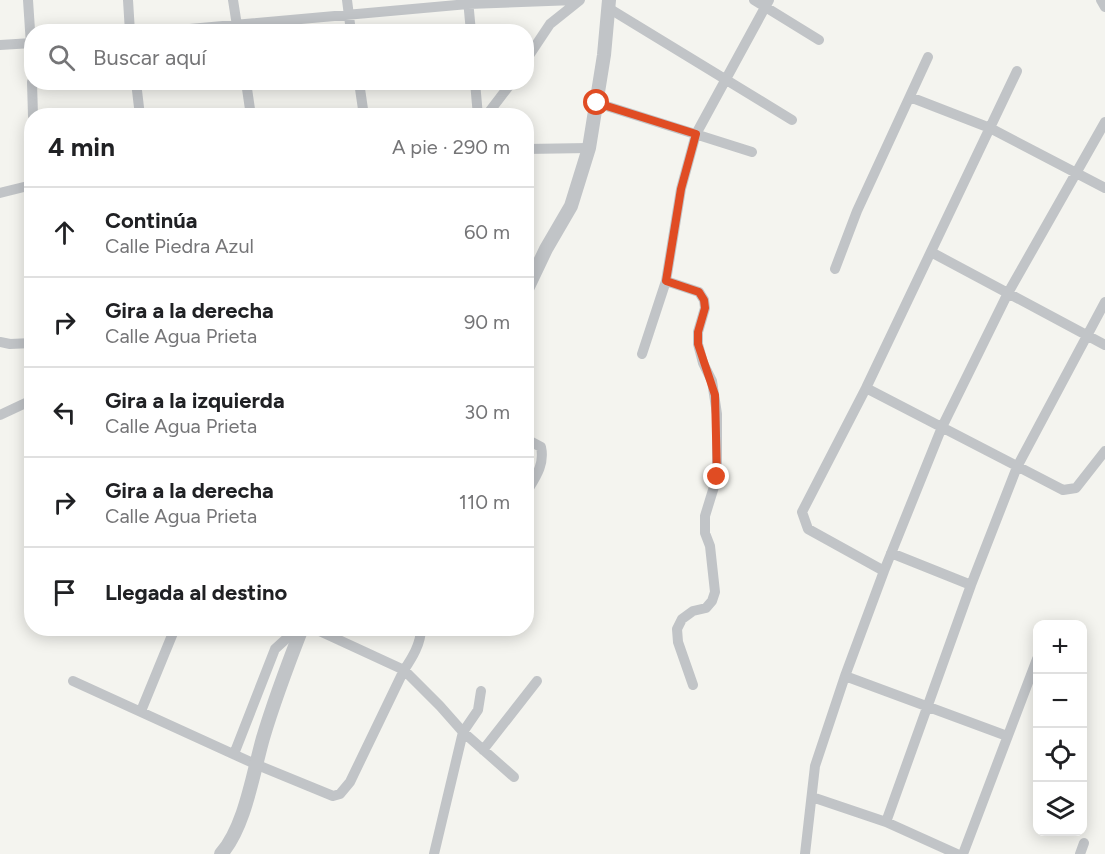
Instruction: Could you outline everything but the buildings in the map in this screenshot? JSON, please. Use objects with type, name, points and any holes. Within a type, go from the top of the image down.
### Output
[{"type":"street","points":[[28,0],[30,24]]},
{"type":"street","points":[[128,0],[130,24]]},
{"type":"street","points":[[233,0],[237,24]]},
{"type":"street","points":[[346,0],[350,24]]},
{"type":"street","points":[[265,24],[468,2],[575,0]]},
{"type":"street","points":[[534,48],[550,24],[580,0]]},
{"type":"street","points":[[754,0],[767,3],[819,40]]},
{"type":"street","points":[[1101,0],[1105,8]]},
{"type":"street","points":[[468,2],[470,24]]},
{"type":"street","points":[[642,354],[666,281],[681,189],[696,134],[767,3]]},
{"type":"street","points":[[534,274],[571,206],[590,148],[610,5],[792,120]]},
{"type":"street","points":[[0,45],[24,43]]},
{"type":"street","points":[[835,269],[857,211],[928,57]]},
{"type":"street","points":[[884,571],[808,529],[802,512],[866,388],[1017,71]]},
{"type":"street","points":[[32,90],[33,108]]},
{"type":"street","points":[[137,90],[139,108]]},
{"type":"street","points":[[247,90],[250,108]]},
{"type":"street","points":[[360,90],[363,108]]},
{"type":"street","points":[[476,90],[477,108]]},
{"type":"street","points":[[492,108],[506,90]]},
{"type":"street","points":[[909,97],[990,128],[1105,188]]},
{"type":"street","points":[[597,103],[752,152]]},
{"type":"street","points":[[805,854],[816,766],[845,676],[884,571],[942,428],[1008,293],[1105,122]]},
{"type":"street","points":[[534,149],[590,148]]},
{"type":"street","points":[[0,193],[24,187]]},
{"type":"street","points":[[534,262],[546,249]]},
{"type":"street","points":[[931,252],[1105,345]]},
{"type":"street","points":[[666,281],[699,292],[704,300],[705,308],[698,332],[698,344],[715,395],[717,477],[705,516],[705,533],[710,546],[715,592],[706,608],[687,615],[677,629],[678,642],[693,685]]},
{"type":"street","points":[[886,822],[971,585],[1017,466],[1105,302]]},
{"type":"street","points":[[0,342],[24,343]]},
{"type":"street","points":[[866,388],[1063,490],[1076,488],[1105,451]]},
{"type":"street","points":[[0,415],[24,404]]},
{"type":"street","points":[[534,443],[541,447],[542,463],[534,478]]},
{"type":"street","points":[[891,553],[971,585]]},
{"type":"street","points":[[141,711],[172,636]]},
{"type":"street","points":[[234,754],[275,649],[290,636]]},
{"type":"street","points":[[221,854],[236,832],[255,764],[297,636]]},
{"type":"street","points":[[331,636],[404,670],[463,732],[514,777]]},
{"type":"street","points":[[73,681],[255,764],[333,796],[340,794],[350,783],[404,670],[420,642],[421,636]]},
{"type":"street","points":[[963,854],[1033,669]]},
{"type":"street","points":[[845,676],[1007,736]]},
{"type":"street","points":[[483,750],[537,681]]},
{"type":"street","points":[[434,854],[463,732],[478,710],[481,691]]},
{"type":"street","points":[[812,797],[886,822],[957,854]]},
{"type":"street","points":[[1080,854],[1084,843]]},
{"type":"route","points":[[597,103],[696,134],[681,189],[666,281],[699,292],[704,300],[705,308],[698,332],[698,344],[715,395],[717,477]]}]
